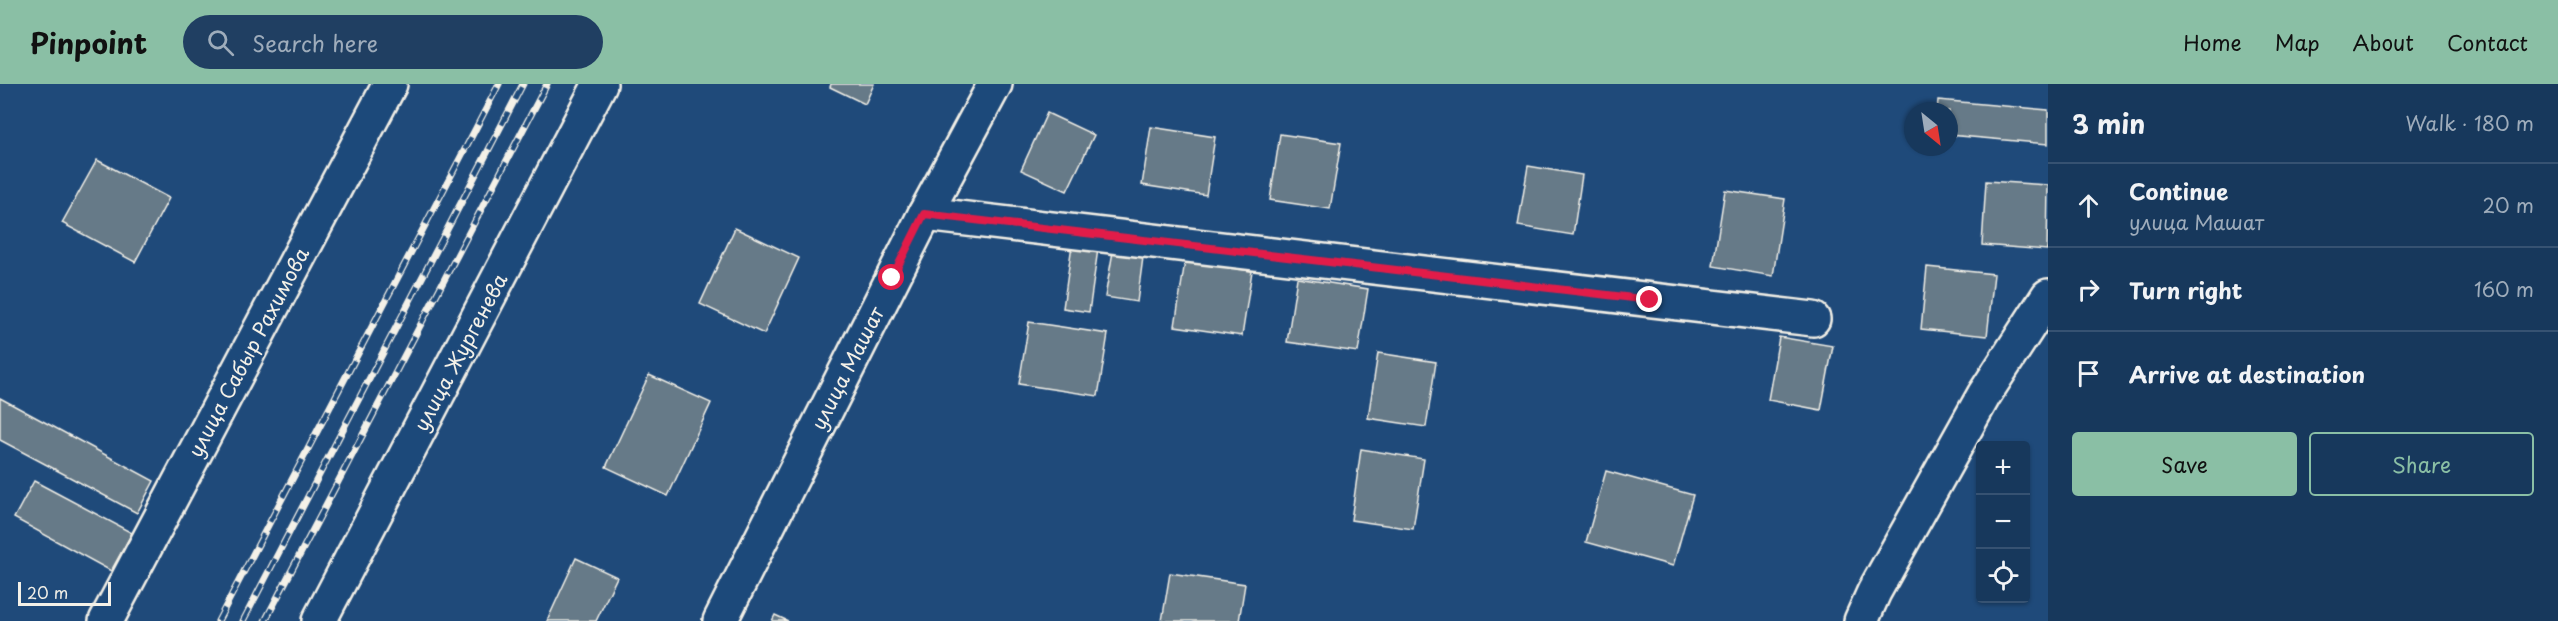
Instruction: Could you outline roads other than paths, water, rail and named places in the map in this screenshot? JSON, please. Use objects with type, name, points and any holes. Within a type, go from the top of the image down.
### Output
[{"type":"street","name":"улица Сабыр Рахимова","points":[[106,621],[390,84]]},
{"type":"street","name":"улица Жургенева","points":[[319,621],[600,84]]},
{"type":"street","name":"улица Машат","points":[[720,621],[924,214],[995,84]]},
{"type":"street","points":[[924,214],[1813,319]]},
{"type":"street","points":[[1861,621],[1874,591],[1984,395],[2048,296]]},
{"type":"railway","points":[[218,621],[499,84]]},
{"type":"railway","points":[[243,621],[523,84]]},
{"type":"railway","points":[[265,621],[547,84]]}]
